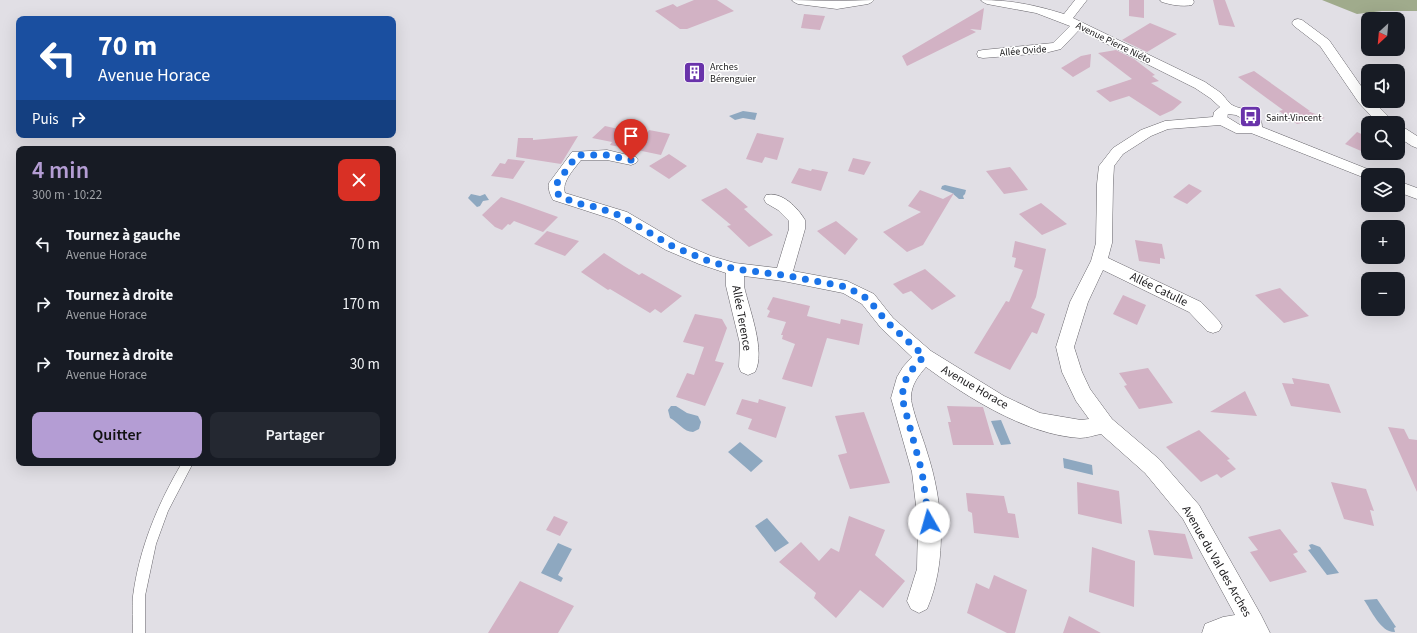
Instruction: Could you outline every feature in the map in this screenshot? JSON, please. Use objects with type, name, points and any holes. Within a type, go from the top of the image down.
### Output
[{"type":"street","points":[[798,0],[836,5],[868,0]]},
{"type":"street","name":"Avenue Pierre Niéto","points":[[986,0],[1039,10],[1072,21],[1200,85],[1214,95],[1226,115]]},
{"type":"street","name":"Allée Ovide","points":[[983,54],[1045,49],[1057,46],[1072,21],[1081,0]]},
{"type":"street","points":[[1166,0],[1188,2]]},
{"type":"street","points":[[1298,23],[1325,43],[1364,100],[1379,116]]},
{"type":"street","points":[[1226,115],[1237,128],[1252,128],[1361,171]]},
{"type":"street","name":"Avenue du Val des Arches","points":[[1226,115],[1191,122],[1165,125],[1146,133],[1118,150],[1108,166],[1105,184],[1104,243],[1099,261],[1079,302],[1065,347],[1072,372],[1083,395],[1106,425],[1152,466],[1191,512],[1255,628]]},
{"type":"street","points":[[1405,135],[1417,143]]},
{"type":"street","name":"Avenue Horace","points":[[631,160],[607,155],[577,155],[557,183],[556,189],[559,196],[576,203],[596,207],[621,216],[672,246],[706,260],[735,269],[783,275],[847,287],[868,299],[887,322],[924,356],[997,402],[1037,421],[1081,429],[1106,425]]},
{"type":"street","points":[[1405,189],[1417,194]]},
{"type":"street","points":[[772,199],[784,206],[797,220],[797,229],[783,275]]},
{"type":"street","name":"Allée Catulle","points":[[1099,261],[1195,307],[1213,326]]},
{"type":"street","name":"Allée Terence","points":[[735,269],[735,286],[749,344],[748,367]]},
{"type":"street","points":[[919,601],[928,569],[929,522],[922,472],[902,398],[904,383],[910,372],[924,356]]},
{"type":"street","points":[[1214,633],[1223,629],[1255,628]]},
{"type":"lane","points":[[138,633],[139,596],[149,551],[160,515],[186,466]]},
{"type":"green space","points":[[1322,0],[1417,0],[1417,11],[1361,12],[1361,14],[1357,14]]},
{"type":"water","points":[[743,111],[757,113],[755,120],[743,118],[735,120],[729,116]]},
{"type":"water","points":[[945,185],[966,190],[963,196],[964,199],[959,199],[952,193],[941,189],[942,186]]},
{"type":"water","points":[[471,194],[480,196],[485,194],[489,200],[483,201],[480,206],[477,207],[468,198]]},
{"type":"water","points":[[671,406],[676,406],[687,413],[698,416],[701,422],[699,429],[690,432],[670,418],[668,410]]},
{"type":"water","points":[[1001,420],[1011,444],[1001,445],[991,421]]},
{"type":"water","points":[[740,442],[763,461],[751,472],[728,452]]},
{"type":"water","points":[[1063,458],[1092,465],[1093,475],[1064,468]]},
{"type":"water","points":[[767,518],[789,543],[775,552],[755,526]]},
{"type":"water","points":[[558,543],[572,549],[558,575],[563,578],[561,582],[541,573]]},
{"type":"water","points":[[1312,544],[1320,547],[1339,573],[1327,575],[1308,550],[1311,549],[1309,545]]},
{"type":"water","points":[[1377,599],[1396,627],[1394,628],[1395,632],[1385,629],[1381,625],[1364,600]]},
{"type":"building","points":[[694,0],[717,0],[734,11],[687,29],[680,29],[655,11],[673,4],[677,7]]},
{"type":"building","points":[[1129,0],[1144,0],[1144,18],[1129,16]]},
{"type":"building","points":[[1213,0],[1225,0],[1235,27],[1219,25]]},
{"type":"building","points":[[984,8],[981,30],[970,29],[976,32],[907,66],[902,56]]},
{"type":"building","points":[[804,14],[825,16],[820,30],[801,28]]},
{"type":"building","points":[[1150,23],[1177,34],[1147,52],[1122,40]]},
{"type":"building","points":[[1116,50],[1134,59],[1155,75],[1152,76],[1159,81],[1151,83],[1182,102],[1173,110],[1160,116],[1129,96],[1110,102],[1096,91],[1132,79],[1098,53]]},
{"type":"building","points":[[1091,54],[1090,67],[1073,77],[1061,68],[1081,56]]},
{"type":"building","points":[[1254,71],[1310,111],[1308,111],[1325,118],[1297,124],[1279,111],[1283,110],[1238,77]]},
{"type":"building","points":[[605,126],[646,135],[649,130],[670,134],[661,155],[637,150],[639,146],[628,145],[625,148],[610,145],[612,142],[592,138]]},
{"type":"building","points":[[1357,132],[1361,134],[1361,151],[1345,144]]},
{"type":"building","points":[[757,133],[784,138],[777,160],[765,157],[762,163],[746,159]]},
{"type":"building","points":[[578,136],[561,164],[516,157],[518,138],[533,138],[533,140]]},
{"type":"building","points":[[669,154],[687,166],[669,179],[649,166]]},
{"type":"building","points":[[853,158],[871,162],[864,175],[848,171]]},
{"type":"building","points":[[508,159],[525,161],[513,179],[491,176],[500,163],[505,164]]},
{"type":"building","points":[[1010,167],[1028,190],[1004,194],[986,171]]},
{"type":"building","points":[[799,168],[811,171],[812,169],[828,172],[821,191],[791,183]]},
{"type":"building","points":[[1189,184],[1202,191],[1187,204],[1173,197]]},
{"type":"building","points":[[726,188],[748,207],[744,209],[773,235],[749,247],[727,226],[731,225],[701,200]]},
{"type":"building","points":[[920,190],[943,199],[954,193],[923,245],[907,252],[883,232],[921,212],[908,206]]},
{"type":"building","points":[[501,197],[558,217],[543,232],[514,221],[502,230],[495,227],[482,215]]},
{"type":"building","points":[[1041,203],[1067,224],[1042,235],[1019,214]]},
{"type":"building","points":[[836,221],[858,239],[845,255],[817,231]]},
{"type":"building","points":[[547,231],[579,241],[565,256],[534,244]]},
{"type":"building","points":[[1135,240],[1162,244],[1165,259],[1160,258],[1160,264],[1139,261]]},
{"type":"building","points":[[1015,241],[1046,249],[1036,297],[1031,308],[1045,314],[1037,334],[1032,332],[1010,370],[974,353],[1006,301],[1009,302],[1023,270],[1014,267],[1016,258],[1012,257]]},
{"type":"building","points":[[604,253],[639,275],[642,273],[682,296],[661,313],[655,309],[650,313],[610,289],[608,290],[581,272]]},
{"type":"building","points":[[925,269],[956,296],[932,310],[911,291],[903,294],[893,284]]},
{"type":"building","points":[[1280,288],[1309,316],[1284,323],[1255,295]]},
{"type":"building","points":[[1123,295],[1146,305],[1137,325],[1113,314]]},
{"type":"building","points":[[773,297],[810,306],[807,316],[840,324],[841,319],[863,324],[859,345],[827,338],[812,387],[782,379],[795,344],[782,339],[783,335],[781,335],[786,322],[767,317],[770,311],[767,309]]},
{"type":"building","points":[[695,314],[722,319],[727,328],[715,361],[724,363],[705,406],[676,397],[687,373],[694,375],[704,347],[683,342]]},
{"type":"building","points":[[1148,368],[1173,403],[1139,409],[1124,386],[1127,385],[1119,373]]},
{"type":"building","points":[[1292,378],[1329,384],[1341,413],[1291,406],[1282,383],[1294,384]]},
{"type":"building","points":[[1245,391],[1257,416],[1210,412]]},
{"type":"building","points":[[742,399],[758,403],[759,399],[786,407],[776,438],[748,429],[752,419],[736,414]]},
{"type":"building","points":[[947,406],[983,407],[994,445],[953,445],[948,422],[951,422]]},
{"type":"building","points":[[864,412],[890,483],[850,489],[838,455],[847,453],[835,416]]},
{"type":"building","points":[[1388,427],[1404,429],[1409,439],[1417,440],[1417,492]]},
{"type":"building","points":[[1199,430],[1230,459],[1227,460],[1236,469],[1221,478],[1217,474],[1201,482],[1166,447]]},
{"type":"building","points":[[1077,482],[1119,491],[1122,524],[1078,514]]},
{"type":"building","points":[[1331,482],[1366,489],[1374,511],[1370,510],[1374,526],[1344,519]]},
{"type":"building","points":[[966,493],[1004,496],[1008,513],[1015,514],[1019,538],[974,533],[972,513],[968,511]]},
{"type":"building","points":[[554,516],[568,522],[560,536],[546,530]]},
{"type":"building","points":[[849,516],[885,530],[875,555],[905,581],[883,608],[860,590],[836,618],[814,598],[816,593],[779,562],[801,542],[819,561],[831,548],[839,552]]},
{"type":"building","points":[[1280,529],[1298,552],[1293,554],[1307,572],[1270,582],[1250,552],[1258,550],[1248,537]]},
{"type":"building","points":[[1148,530],[1185,534],[1193,559],[1154,555]]},
{"type":"building","points":[[1092,547],[1135,561],[1134,607],[1089,592]]},
{"type":"building","points":[[994,575],[1027,590],[1015,633],[1007,633],[967,613],[976,583],[989,589]]},
{"type":"building","points":[[520,581],[574,606],[558,633],[488,633]]},
{"type":"building","points":[[1069,616],[1101,633],[1063,633]]},
{"type":"place","name":"Arches Bérenguier","points":[[694,72]]},
{"type":"place","name":"Saint-Vincent","points":[[1251,117]]},
{"type":"route","points":[[631,160],[607,155],[577,155],[557,183],[556,189],[559,196],[576,203],[596,207],[621,216],[672,246],[706,260],[735,269],[783,275],[847,287],[868,299],[887,322],[924,356],[910,372],[904,383],[902,398],[922,472],[929,522]]}]
